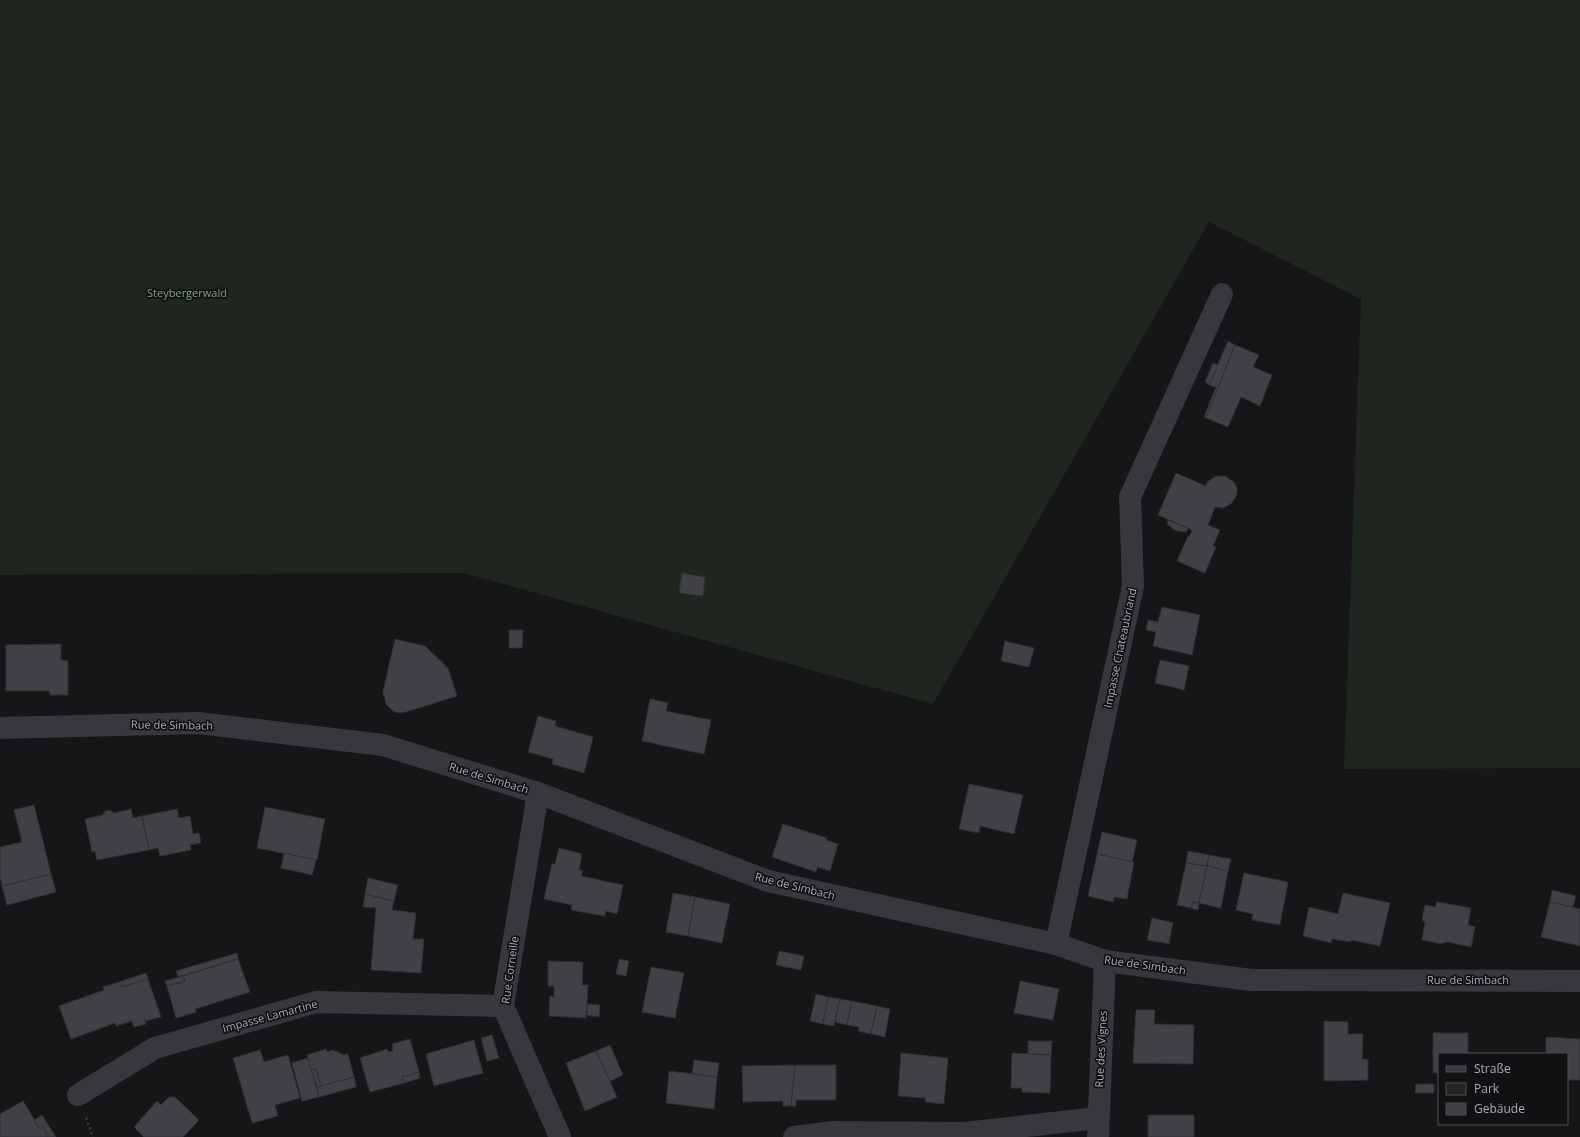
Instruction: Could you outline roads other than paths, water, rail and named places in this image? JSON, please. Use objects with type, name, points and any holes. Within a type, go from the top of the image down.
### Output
[{"type":"street","name":"Impasse Chateaubriand","points":[[1056,944],[1133,586],[1130,497],[1222,294]]},
{"type":"street","name":"Rue de Simbach","points":[[0,728],[198,723],[383,745],[538,794],[768,881],[1056,944],[1105,960],[1251,980],[1580,981]]},
{"type":"street","name":"Rue Corneille","points":[[538,794],[503,1006],[560,1137]]},
{"type":"street","name":"Rue des Vignes","points":[[1098,1128],[1105,960]]},
{"type":"street","name":"Impasse Lamartine","points":[[78,1095],[155,1048],[316,1002],[503,1006]]},
{"type":"street","points":[[794,1137],[833,1134],[964,1133],[1098,1128]]},
{"type":"park label","name":"Steybergerwald","points":[[187,293]]}]
